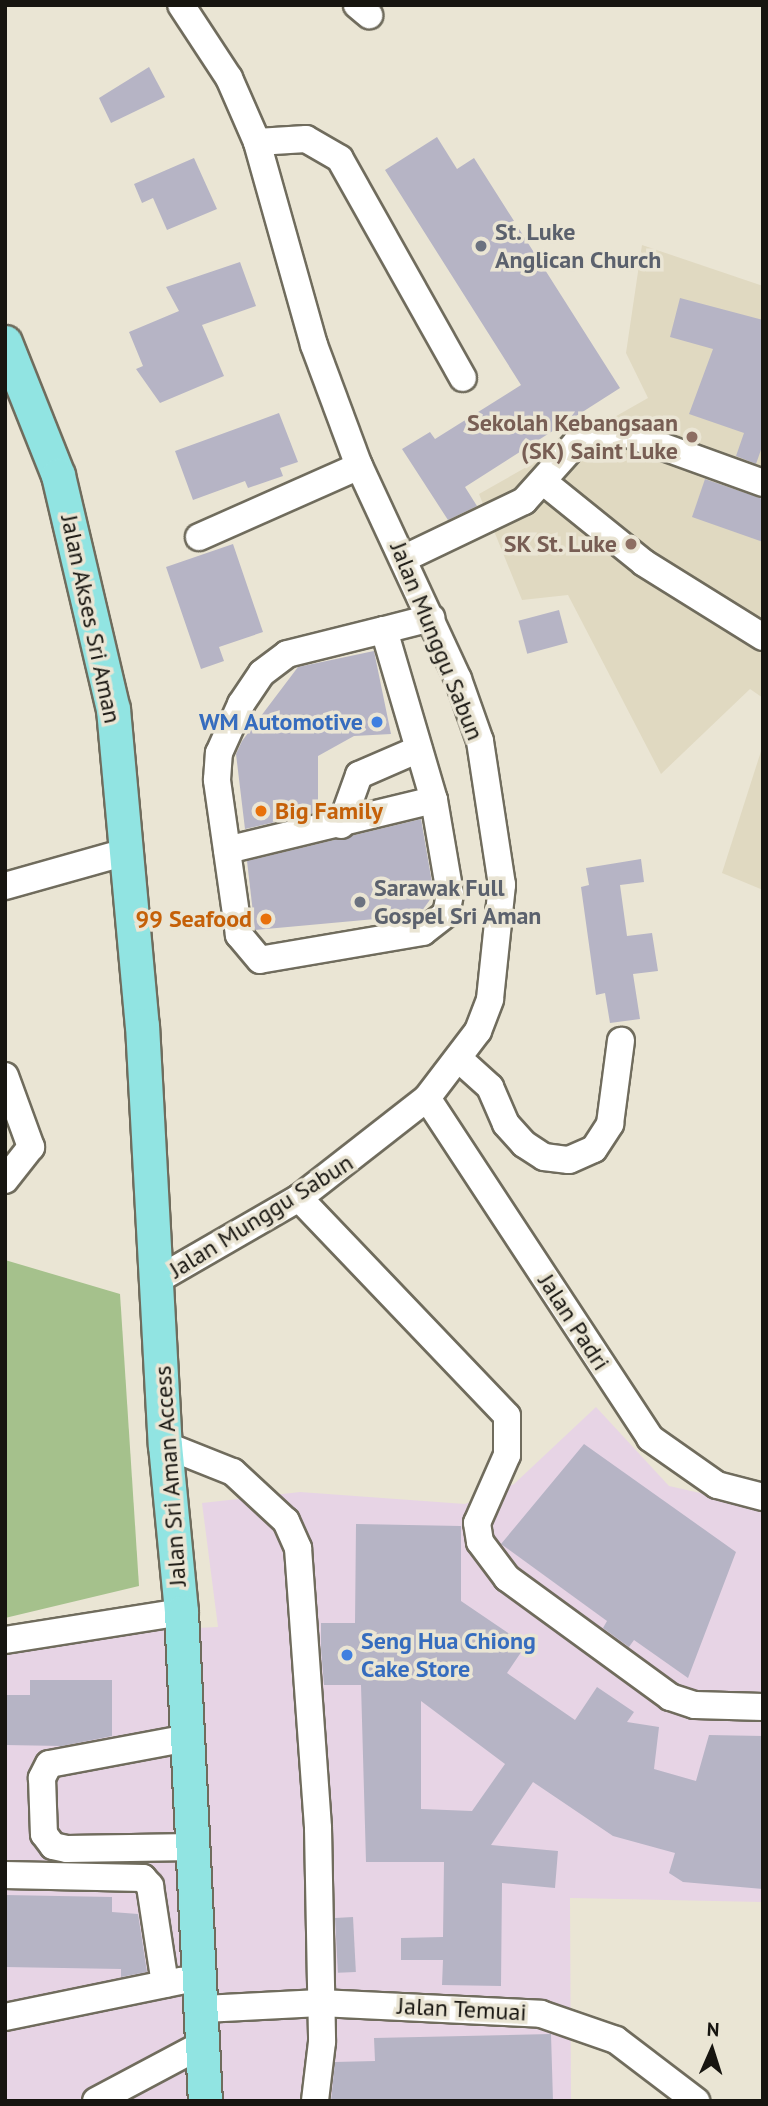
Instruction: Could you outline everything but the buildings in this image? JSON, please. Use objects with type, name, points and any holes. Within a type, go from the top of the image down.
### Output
[{"type":"main road","points":[[5,341],[16,395]]},
{"type":"main road","name":"Jalan Akses Sri Aman","points":[[16,395],[86,577],[113,709],[127,852]]},
{"type":"main road","name":"Jalan Sri Aman Access","points":[[127,852],[157,1280],[165,1445],[181,1612],[204,2009],[205,2101]]},
{"type":"street","name":"Jalan Munggu Sabun","points":[[157,1280],[299,1198],[427,1098],[459,1059],[490,999],[502,886],[480,741],[405,558],[359,466],[314,345],[257,142],[229,78],[181,5]]},
{"type":"street","points":[[257,142],[306,139],[340,159],[463,378]]},
{"type":"street","points":[[405,558],[493,520],[545,483],[576,443],[611,432],[763,482]]},
{"type":"street","points":[[199,537],[359,466]]},
{"type":"street","points":[[545,483],[643,563],[763,637]]},
{"type":"street","points":[[384,630],[433,800],[450,894],[446,914],[423,932],[260,960],[239,934],[227,850],[219,753],[262,673],[287,654],[431,618]]},
{"type":"street","points":[[341,825],[359,775],[419,749]]},
{"type":"street","points":[[227,850],[341,825],[433,800]]},
{"type":"street","points":[[5,886],[127,852]]},
{"type":"street","points":[[459,1059],[490,1087],[506,1124],[524,1144],[544,1157],[569,1160],[594,1149],[606,1132],[621,1041]]},
{"type":"street","points":[[5,1076],[31,1147],[5,1180]]},
{"type":"street","name":"Jalan Padri","points":[[427,1098],[650,1438],[709,1481],[763,1497]]},
{"type":"street","points":[[299,1198],[507,1416],[506,1455],[477,1523],[480,1542],[507,1578],[670,1697],[695,1705],[763,1707]]},
{"type":"street","points":[[165,1445],[233,1472],[286,1521],[298,1548],[318,1828],[320,2003],[315,2101]]},
{"type":"street","points":[[5,1640],[181,1612]]},
{"type":"street","points":[[188,1738],[49,1764],[42,1778],[44,1834],[53,1846],[67,1849],[194,1847]]},
{"type":"street","points":[[5,1875],[143,1878],[150,1886],[165,1984]]},
{"type":"street","points":[[5,2017],[202,1976]]},
{"type":"street","name":"Jalan Temuai","points":[[204,2009],[320,2003],[503,2009],[578,2023],[616,2040],[696,2101]]},
{"type":"street","points":[[96,2101],[205,2043]]},
{"type":"shaded area","name":"SK St. Luke","points":[[642,245],[763,286],[763,698],[750,689],[661,774],[568,595],[522,600],[479,494],[648,398],[626,353]]},
{"type":"shaded area","points":[[763,745],[763,890],[722,873]]},
{"type":"shaded area","points":[[596,1407],[669,1486],[763,1507],[763,1902],[570,1898],[571,2101],[5,2101],[5,1654],[150,1630],[218,1627],[202,1503],[300,1492],[465,1504],[514,1484]]},
{"type":"green space","points":[[5,1260],[120,1294],[139,1586],[5,1618]]},
{"type":"place","name":"St. Luke Anglican Church","points":[[481,246]]},
{"type":"place","name":"Sekolah Kebangsaan (SK) Saint Luke","points":[[692,437]]},
{"type":"place","name":"SK St. Luke","points":[[631,544]]},
{"type":"place","name":"WM Automotive","points":[[377,722]]},
{"type":"place","name":"Big Family","points":[[261,811]]},
{"type":"place","name":"Sarawak Full Gospel Sri Aman","points":[[360,902]]},
{"type":"place","name":"99 Seafood","points":[[266,919]]},
{"type":"place","name":"Seng Hua Chiong Cake Store","points":[[347,1655]]}]
